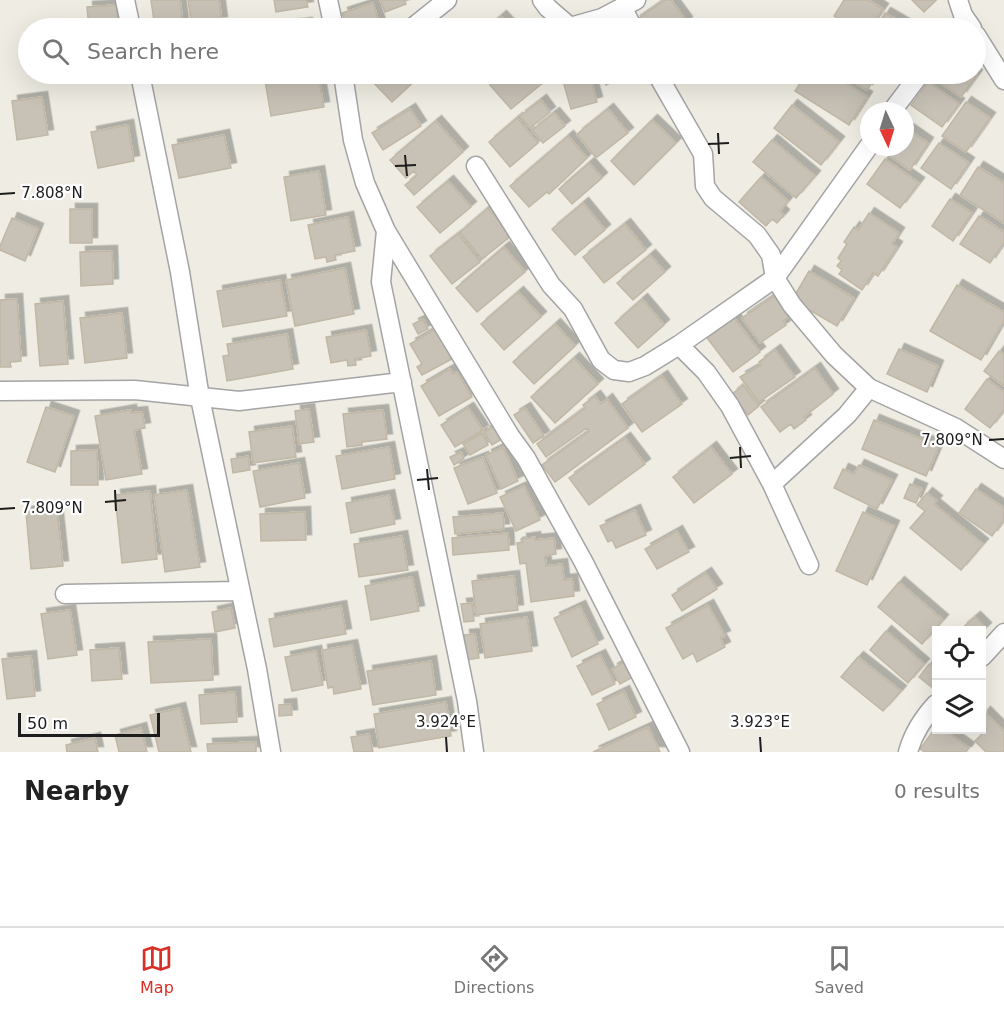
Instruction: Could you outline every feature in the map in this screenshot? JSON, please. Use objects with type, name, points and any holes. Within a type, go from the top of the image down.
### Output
[{"type":"street","points":[[125,0],[129,18]]},
{"type":"street","points":[[328,0],[332,18]]},
{"type":"street","points":[[424,18],[447,0]]},
{"type":"street","points":[[542,0],[560,18]]},
{"type":"street","points":[[602,18],[629,4]]},
{"type":"street","points":[[986,52],[1004,80]]},
{"type":"street","points":[[142,84],[180,272],[200,398],[257,669],[270,752]]},
{"type":"street","points":[[348,84],[353,140],[365,183],[386,231],[526,458],[583,561],[680,752]]},
{"type":"street","points":[[663,84],[703,154],[705,186],[713,198],[757,235],[771,255],[775,278],[792,305],[834,355],[869,388],[956,428],[1004,459]]},
{"type":"street","points":[[899,102],[912,84]]},
{"type":"street","points":[[476,166],[551,285],[573,309],[602,360],[614,370],[629,372],[645,366],[679,345],[775,278],[862,156]]},
{"type":"street","points":[[386,231],[381,282],[467,701],[474,752]]},
{"type":"street","points":[[679,345],[706,372],[730,406],[772,484],[809,566]]},
{"type":"street","points":[[0,391],[135,390],[239,401],[402,382]]},
{"type":"street","points":[[772,484],[848,415],[869,388]]},
{"type":"street","points":[[65,594],[239,591]]},
{"type":"street","points":[[986,652],[1004,633]]},
{"type":"street","points":[[908,752],[912,738],[932,709]]},
{"type":"building","points":[[151,0],[180,0],[182,18],[154,18]]},
{"type":"building","points":[[188,0],[219,0],[221,18],[191,18]]},
{"type":"building","points":[[274,0],[306,0],[308,7],[276,12]]},
{"type":"building","points":[[380,0],[404,0],[406,4],[385,12]]},
{"type":"building","points":[[665,0],[671,0],[684,18],[639,18]]},
{"type":"building","points":[[844,0],[869,0],[883,9],[877,18],[837,18],[834,16]]},
{"type":"building","points":[[912,0],[936,0],[924,12]]},
{"type":"building","points":[[373,3],[378,18],[344,18],[342,13]]},
{"type":"building","points":[[116,5],[118,18],[88,18],[87,7]]},
{"type":"building","points":[[885,13],[894,18],[882,18]]},
{"type":"building","points":[[266,84],[320,84],[324,107],[271,116]]},
{"type":"building","points":[[375,84],[411,84],[392,102]]},
{"type":"building","points":[[491,84],[541,84],[511,109]]},
{"type":"building","points":[[564,84],[592,84],[597,102],[571,109]]},
{"type":"building","points":[[800,84],[847,84],[867,97],[864,102],[860,102],[860,108],[849,125],[795,91]]},
{"type":"building","points":[[858,84],[871,84],[867,90]]},
{"type":"building","points":[[927,84],[931,84],[959,104],[942,127],[914,107],[913,102]]},
{"type":"building","points":[[942,84],[970,84],[961,97]]},
{"type":"building","points":[[42,97],[48,135],[17,140],[12,101]]},
{"type":"building","points":[[541,100],[550,112],[530,128],[520,116]]},
{"type":"building","points":[[966,102],[990,118],[966,152],[942,136]]},
{"type":"building","points":[[792,105],[839,142],[821,165],[774,128]]},
{"type":"building","points":[[410,109],[421,126],[383,150],[372,133]]},
{"type":"building","points":[[608,109],[628,133],[596,158],[577,134]]},
{"type":"building","points":[[554,113],[565,126],[543,143],[532,130]]},
{"type":"building","points":[[517,118],[538,143],[510,167],[489,142]]},
{"type":"building","points":[[652,120],[676,143],[634,185],[611,161]]},
{"type":"building","points":[[436,121],[463,152],[414,195],[405,185],[417,175],[414,171],[406,178],[390,160]]},
{"type":"building","points":[[128,125],[134,161],[98,168],[91,132]]},
{"type":"building","points":[[914,133],[928,143],[910,170],[890,156],[914,156]]},
{"type":"building","points":[[224,135],[231,168],[179,178],[172,145]]},
{"type":"building","points":[[568,136],[587,158],[549,194],[547,192],[529,207],[510,186]]},
{"type":"building","points":[[772,140],[815,176],[796,198],[753,162]]},
{"type":"building","points":[[939,143],[969,163],[951,189],[921,168]]},
{"type":"building","points":[[885,159],[919,183],[900,208],[867,184]]},
{"type":"building","points":[[589,163],[602,178],[572,204],[559,189]]},
{"type":"building","points":[[978,167],[1004,183],[1004,223],[960,195]]},
{"type":"building","points":[[319,171],[326,215],[291,221],[284,177]]},
{"type":"building","points":[[761,177],[788,201],[780,211],[784,215],[777,223],[772,219],[766,226],[739,202]]},
{"type":"building","points":[[448,181],[471,207],[440,233],[417,207]]},
{"type":"building","points":[[950,199],[972,213],[953,241],[932,226]]},
{"type":"building","points":[[583,203],[605,230],[575,255],[552,229]]},
{"type":"building","points":[[488,208],[511,236],[482,259],[460,232]]},
{"type":"building","points":[[70,209],[92,209],[92,243],[70,243]]},
{"type":"building","points":[[869,213],[899,233],[892,244],[897,247],[878,276],[873,273],[862,290],[839,274],[842,270],[837,266],[841,261],[838,258],[847,244],[844,242],[854,227],[858,230]]},
{"type":"building","points":[[979,216],[1004,232],[1004,242],[990,263],[960,244]]},
{"type":"building","points":[[348,217],[355,251],[335,255],[336,260],[327,262],[326,257],[315,259],[308,225]]},
{"type":"building","points":[[12,218],[38,229],[25,261],[0,250]]},
{"type":"building","points":[[625,224],[646,250],[604,283],[583,257]]},
{"type":"building","points":[[458,234],[480,262],[452,284],[430,256]]},
{"type":"building","points":[[504,247],[525,272],[477,312],[456,288]]},
{"type":"building","points":[[112,251],[113,284],[81,286],[80,252]]},
{"type":"building","points":[[650,255],[665,272],[633,300],[617,283]]},
{"type":"building","points":[[345,268],[354,314],[295,326],[286,280]]},
{"type":"building","points":[[809,271],[854,298],[837,326],[792,300]]},
{"type":"building","points":[[280,280],[287,316],[223,327],[217,291]]},
{"type":"building","points":[[957,285],[1004,312],[1004,320],[981,360],[930,331]]},
{"type":"building","points":[[518,292],[541,317],[504,350],[481,324]]},
{"type":"building","points":[[774,296],[789,317],[783,321],[786,325],[760,343],[742,318]]},
{"type":"building","points":[[17,299],[21,361],[10,362],[11,367],[0,367],[0,300]]},
{"type":"building","points":[[642,299],[664,325],[638,348],[615,323]]},
{"type":"building","points":[[63,301],[68,364],[40,366],[35,304]]},
{"type":"building","points":[[122,313],[127,358],[85,363],[80,318]]},
{"type":"building","points":[[734,318],[760,352],[733,372],[707,338]]},
{"type":"building","points":[[423,319],[428,329],[418,334],[413,324]]},
{"type":"building","points":[[555,324],[575,346],[534,384],[513,362]]},
{"type":"building","points":[[437,328],[454,358],[422,375],[417,367],[422,364],[410,344]]},
{"type":"building","points":[[366,330],[371,356],[355,359],[356,365],[348,366],[347,360],[331,363],[326,337]]},
{"type":"building","points":[[287,334],[293,369],[227,381],[223,356],[229,355],[227,344]]},
{"type":"building","points":[[899,349],[938,366],[927,392],[887,374]]},
{"type":"building","points":[[775,350],[795,377],[759,402],[740,377],[761,365],[759,362]]},
{"type":"building","points":[[999,351],[1004,355],[1004,386],[984,371]]},
{"type":"building","points":[[574,358],[598,384],[555,423],[531,397]]},
{"type":"building","points":[[815,368],[833,394],[804,417],[806,420],[794,429],[791,424],[780,432],[761,407]]},
{"type":"building","points":[[450,369],[453,374],[457,372],[472,397],[439,416],[421,386]]},
{"type":"building","points":[[662,376],[682,404],[642,432],[622,404]]},
{"type":"building","points":[[987,379],[1004,392],[1004,410],[990,428],[965,409]]},
{"type":"building","points":[[743,385],[759,406],[748,415],[732,394]]},
{"type":"building","points":[[595,396],[601,404],[607,399],[628,428],[555,482],[542,465],[589,431],[587,428],[546,457],[537,444],[585,408],[583,405]]},
{"type":"building","points":[[46,407],[74,416],[55,472],[27,462]]},
{"type":"building","points":[[468,408],[483,430],[455,447],[441,425]]},
{"type":"building","points":[[525,408],[544,436],[533,443],[514,415]]},
{"type":"building","points":[[309,409],[314,442],[299,444],[295,411]]},
{"type":"building","points":[[131,410],[131,413],[142,412],[145,428],[134,430],[142,474],[106,480],[95,416]]},
{"type":"building","points":[[383,410],[387,439],[362,442],[362,445],[347,447],[343,414]]},
{"type":"building","points":[[874,420],[939,446],[926,476],[862,449]]},
{"type":"building","points":[[292,426],[296,457],[253,463],[249,432]]},
{"type":"building","points":[[494,426],[502,439],[492,445],[484,432]]},
{"type":"building","points":[[482,433],[488,445],[470,455],[463,444]]},
{"type":"building","points":[[625,438],[645,464],[589,505],[569,478]]},
{"type":"building","points":[[389,447],[395,479],[342,489],[336,456]]},
{"type":"building","points":[[503,447],[518,481],[501,489],[486,455]]},
{"type":"building","points":[[711,447],[732,474],[694,503],[673,477]]},
{"type":"building","points":[[97,450],[98,485],[71,485],[71,451]]},
{"type":"building","points":[[461,452],[464,459],[454,465],[450,457]]},
{"type":"building","points":[[248,456],[250,470],[233,473],[231,459]]},
{"type":"building","points":[[483,457],[497,493],[468,504],[454,468]]},
{"type":"building","points":[[299,463],[305,498],[260,507],[253,471]]},
{"type":"building","points":[[859,465],[892,480],[877,509],[834,488],[843,469],[854,474]]},
{"type":"building","points":[[910,484],[922,489],[916,503],[904,498]]},
{"type":"building","points":[[524,486],[540,520],[516,531],[500,497]]},
{"type":"building","points":[[976,489],[1004,508],[1004,519],[992,536],[959,513]]},
{"type":"building","points":[[187,490],[200,567],[165,572],[154,495]]},
{"type":"building","points":[[150,491],[157,559],[122,563],[115,495]]},
{"type":"building","points":[[927,493],[937,501],[934,504],[983,544],[961,570],[910,528],[925,511],[917,505]]},
{"type":"building","points":[[389,495],[395,524],[351,533],[346,503]]},
{"type":"building","points":[[57,509],[63,566],[31,569],[26,512]]},
{"type":"building","points":[[635,510],[646,535],[616,548],[612,540],[608,542],[600,526]]},
{"type":"building","points":[[305,512],[306,540],[261,541],[260,514]]},
{"type":"building","points":[[863,512],[894,526],[867,585],[836,571]]},
{"type":"building","points":[[503,513],[504,529],[455,534],[453,517]]},
{"type":"building","points":[[677,531],[689,552],[657,569],[645,549]]},
{"type":"building","points":[[508,533],[509,550],[453,555],[452,538]]},
{"type":"building","points":[[402,536],[408,570],[359,577],[354,544]]},
{"type":"building","points":[[535,537],[535,540],[554,538],[556,554],[545,556],[546,566],[562,564],[564,580],[572,579],[574,596],[531,602],[526,563],[520,564],[517,543],[522,542],[521,539]]},
{"type":"building","points":[[706,573],[717,589],[682,611],[672,595]]},
{"type":"building","points":[[514,576],[518,610],[476,615],[472,581]]},
{"type":"building","points":[[412,577],[419,611],[371,620],[365,586]]},
{"type":"building","points":[[899,582],[943,620],[938,626],[932,626],[932,633],[922,644],[878,607]]},
{"type":"building","points":[[472,603],[474,621],[464,622],[461,604]]},
{"type":"building","points":[[708,605],[725,636],[720,638],[725,647],[697,662],[693,653],[683,659],[666,628]]},
{"type":"building","points":[[341,606],[346,634],[274,647],[269,619]]},
{"type":"building","points":[[580,606],[598,644],[572,657],[554,618]]},
{"type":"building","points":[[231,608],[235,628],[215,632],[212,612]]},
{"type":"building","points":[[70,610],[77,655],[48,659],[41,614]]},
{"type":"building","points":[[527,617],[532,651],[485,658],[480,624]]},
{"type":"building","points":[[975,617],[984,626],[964,626]]},
{"type":"building","points":[[886,631],[924,664],[908,683],[870,650]]},
{"type":"building","points":[[475,634],[479,658],[467,660],[464,635]]},
{"type":"building","points":[[211,639],[213,680],[151,683],[148,642]]},
{"type":"building","points":[[352,645],[361,689],[334,694],[333,687],[328,688],[322,650]]},
{"type":"building","points":[[119,648],[122,679],[92,681],[90,650]]},
{"type":"building","points":[[316,651],[323,685],[292,691],[285,657]]},
{"type":"building","points":[[600,655],[615,684],[592,695],[577,666]]},
{"type":"building","points":[[31,656],[35,696],[7,699],[2,659]]},
{"type":"building","points":[[858,657],[901,691],[883,711],[841,677]]},
{"type":"building","points":[[431,661],[436,695],[373,705],[367,671]]},
{"type":"building","points":[[624,662],[633,677],[620,684],[612,669]]},
{"type":"building","points":[[929,664],[932,667],[932,687],[919,677]]},
{"type":"building","points":[[624,691],[636,717],[609,730],[597,704]]},
{"type":"building","points":[[235,692],[237,722],[201,724],[199,695]]},
{"type":"building","points":[[446,702],[451,736],[379,748],[374,714]]},
{"type":"building","points":[[291,704],[292,715],[279,716],[279,705]]},
{"type":"building","points":[[180,708],[191,752],[159,752],[150,715]]},
{"type":"building","points":[[986,713],[1004,731],[1004,752],[986,752],[975,741],[982,734],[986,734]]},
{"type":"building","points":[[648,727],[660,752],[593,752]]},
{"type":"building","points":[[141,728],[147,752],[119,752],[115,735]]},
{"type":"building","points":[[932,732],[950,734],[969,748],[966,752],[925,752],[920,749]]},
{"type":"building","points":[[369,734],[373,752],[354,752],[351,737]]},
{"type":"building","points":[[95,738],[98,752],[67,752],[66,745]]},
{"type":"building","points":[[256,742],[256,752],[208,752],[207,744]]}]
